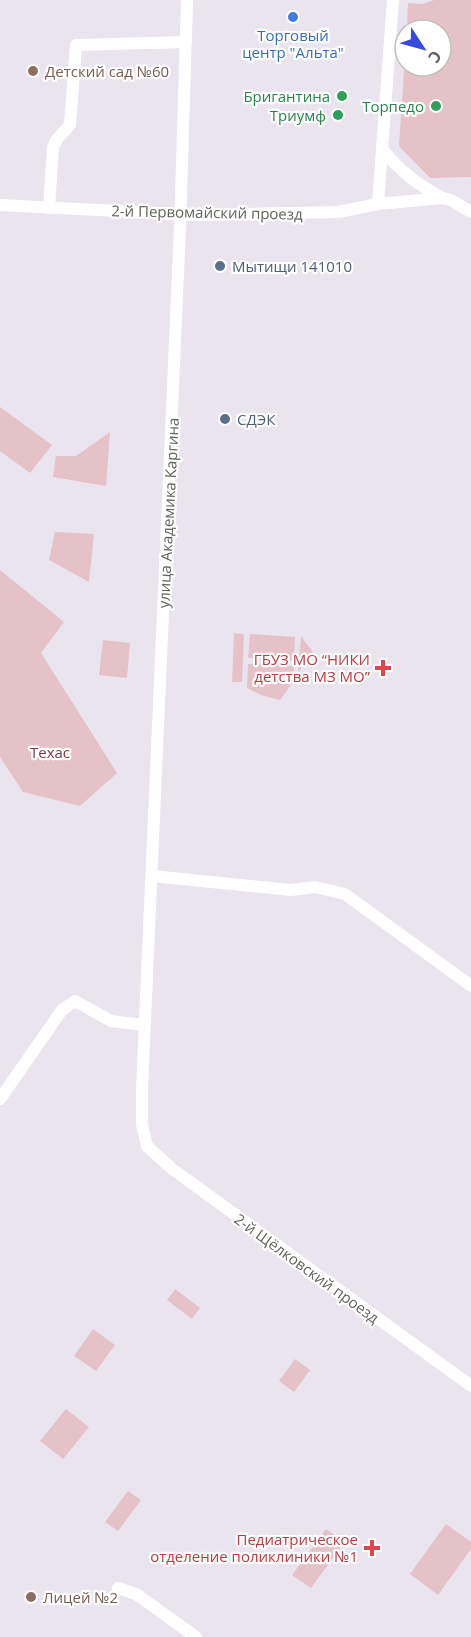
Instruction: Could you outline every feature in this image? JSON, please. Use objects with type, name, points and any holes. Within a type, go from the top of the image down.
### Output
[{"type":"street","name":"улица Академика Каргина","points":[[147,1146],[142,1124],[143,1025],[152,876],[181,215],[188,0]]},
{"type":"street","points":[[378,204],[393,0]]},
{"type":"street","points":[[49,208],[53,147],[70,124],[76,45],[186,42]]},
{"type":"street","points":[[383,150],[403,173],[420,186],[471,212]]},
{"type":"street","name":"2-й Первомайский проезд","points":[[0,206],[181,215],[338,212],[378,204],[443,198]]},
{"type":"street","points":[[152,876],[291,890],[315,887],[345,894],[471,986]]},
{"type":"street","points":[[0,1099],[62,1010],[75,1001],[111,1021],[143,1025]]},
{"type":"street","name":"2-й Щёлковский проезд","points":[[147,1146],[195,1187],[471,1386]]},
{"type":"street","points":[[118,1588],[136,1594],[196,1637]]},
{"type":"green space","name":"Торпедо","points":[[434,0],[471,0],[471,177],[430,178],[399,146],[403,78],[453,78],[453,18],[407,18],[408,3],[423,4]]},
{"type":"green space","points":[[0,407],[52,445],[30,473],[0,451]]},
{"type":"green space","points":[[110,432],[106,486],[53,477],[56,456],[76,456]]},
{"type":"green space","points":[[55,532],[94,534],[89,582],[49,560]]},
{"type":"green space","name":"Техас","points":[[0,570],[64,622],[41,653],[117,773],[80,806],[23,792],[0,757]]},
{"type":"green space","points":[[234,633],[244,634],[242,682],[232,682]]},
{"type":"green space","points":[[250,634],[295,637],[294,661],[248,658]]},
{"type":"green space","points":[[301,636],[313,652],[298,673]]},
{"type":"green space","points":[[103,640],[130,643],[127,678],[99,675]]},
{"type":"green space","points":[[248,664],[294,666],[293,682],[280,700],[261,695],[247,688]]},
{"type":"green space","points":[[175,1289],[200,1308],[192,1319],[167,1300]]},
{"type":"green space","points":[[93,1329],[115,1345],[96,1371],[74,1356]]},
{"type":"green space","points":[[295,1359],[310,1370],[294,1392],[279,1381]]},
{"type":"green space","points":[[66,1409],[89,1427],[63,1459],[40,1441]]},
{"type":"green space","points":[[128,1491],[141,1500],[118,1531],[105,1522]]},
{"type":"green space","points":[[446,1524],[471,1542],[471,1549],[438,1595],[410,1574]]},
{"type":"green space","points":[[326,1529],[345,1542],[311,1588],[292,1575]]},
{"type":"place","name":"Торговый центр \"Альта\"","points":[[293,17]]},
{"type":"place","name":"Детский сад №60","points":[[33,71]]},
{"type":"place","name":"Бригантина","points":[[342,96]]},
{"type":"place","name":"Торпедо","points":[[436,106]]},
{"type":"place","name":"Триумф","points":[[338,115]]},
{"type":"place","name":"Мытищи 141010","points":[[220,266]]},
{"type":"place","name":"СДЭК","points":[[225,419]]},
{"type":"place","name":"ГБУЗ МО “НИКИ детства МЗ МО”","points":[[383,668]]},
{"type":"place","name":"Педиатрическое отделение поликлиники №1","points":[[372,1548]]},
{"type":"place","name":"Лицей №2","points":[[31,1597]]}]
